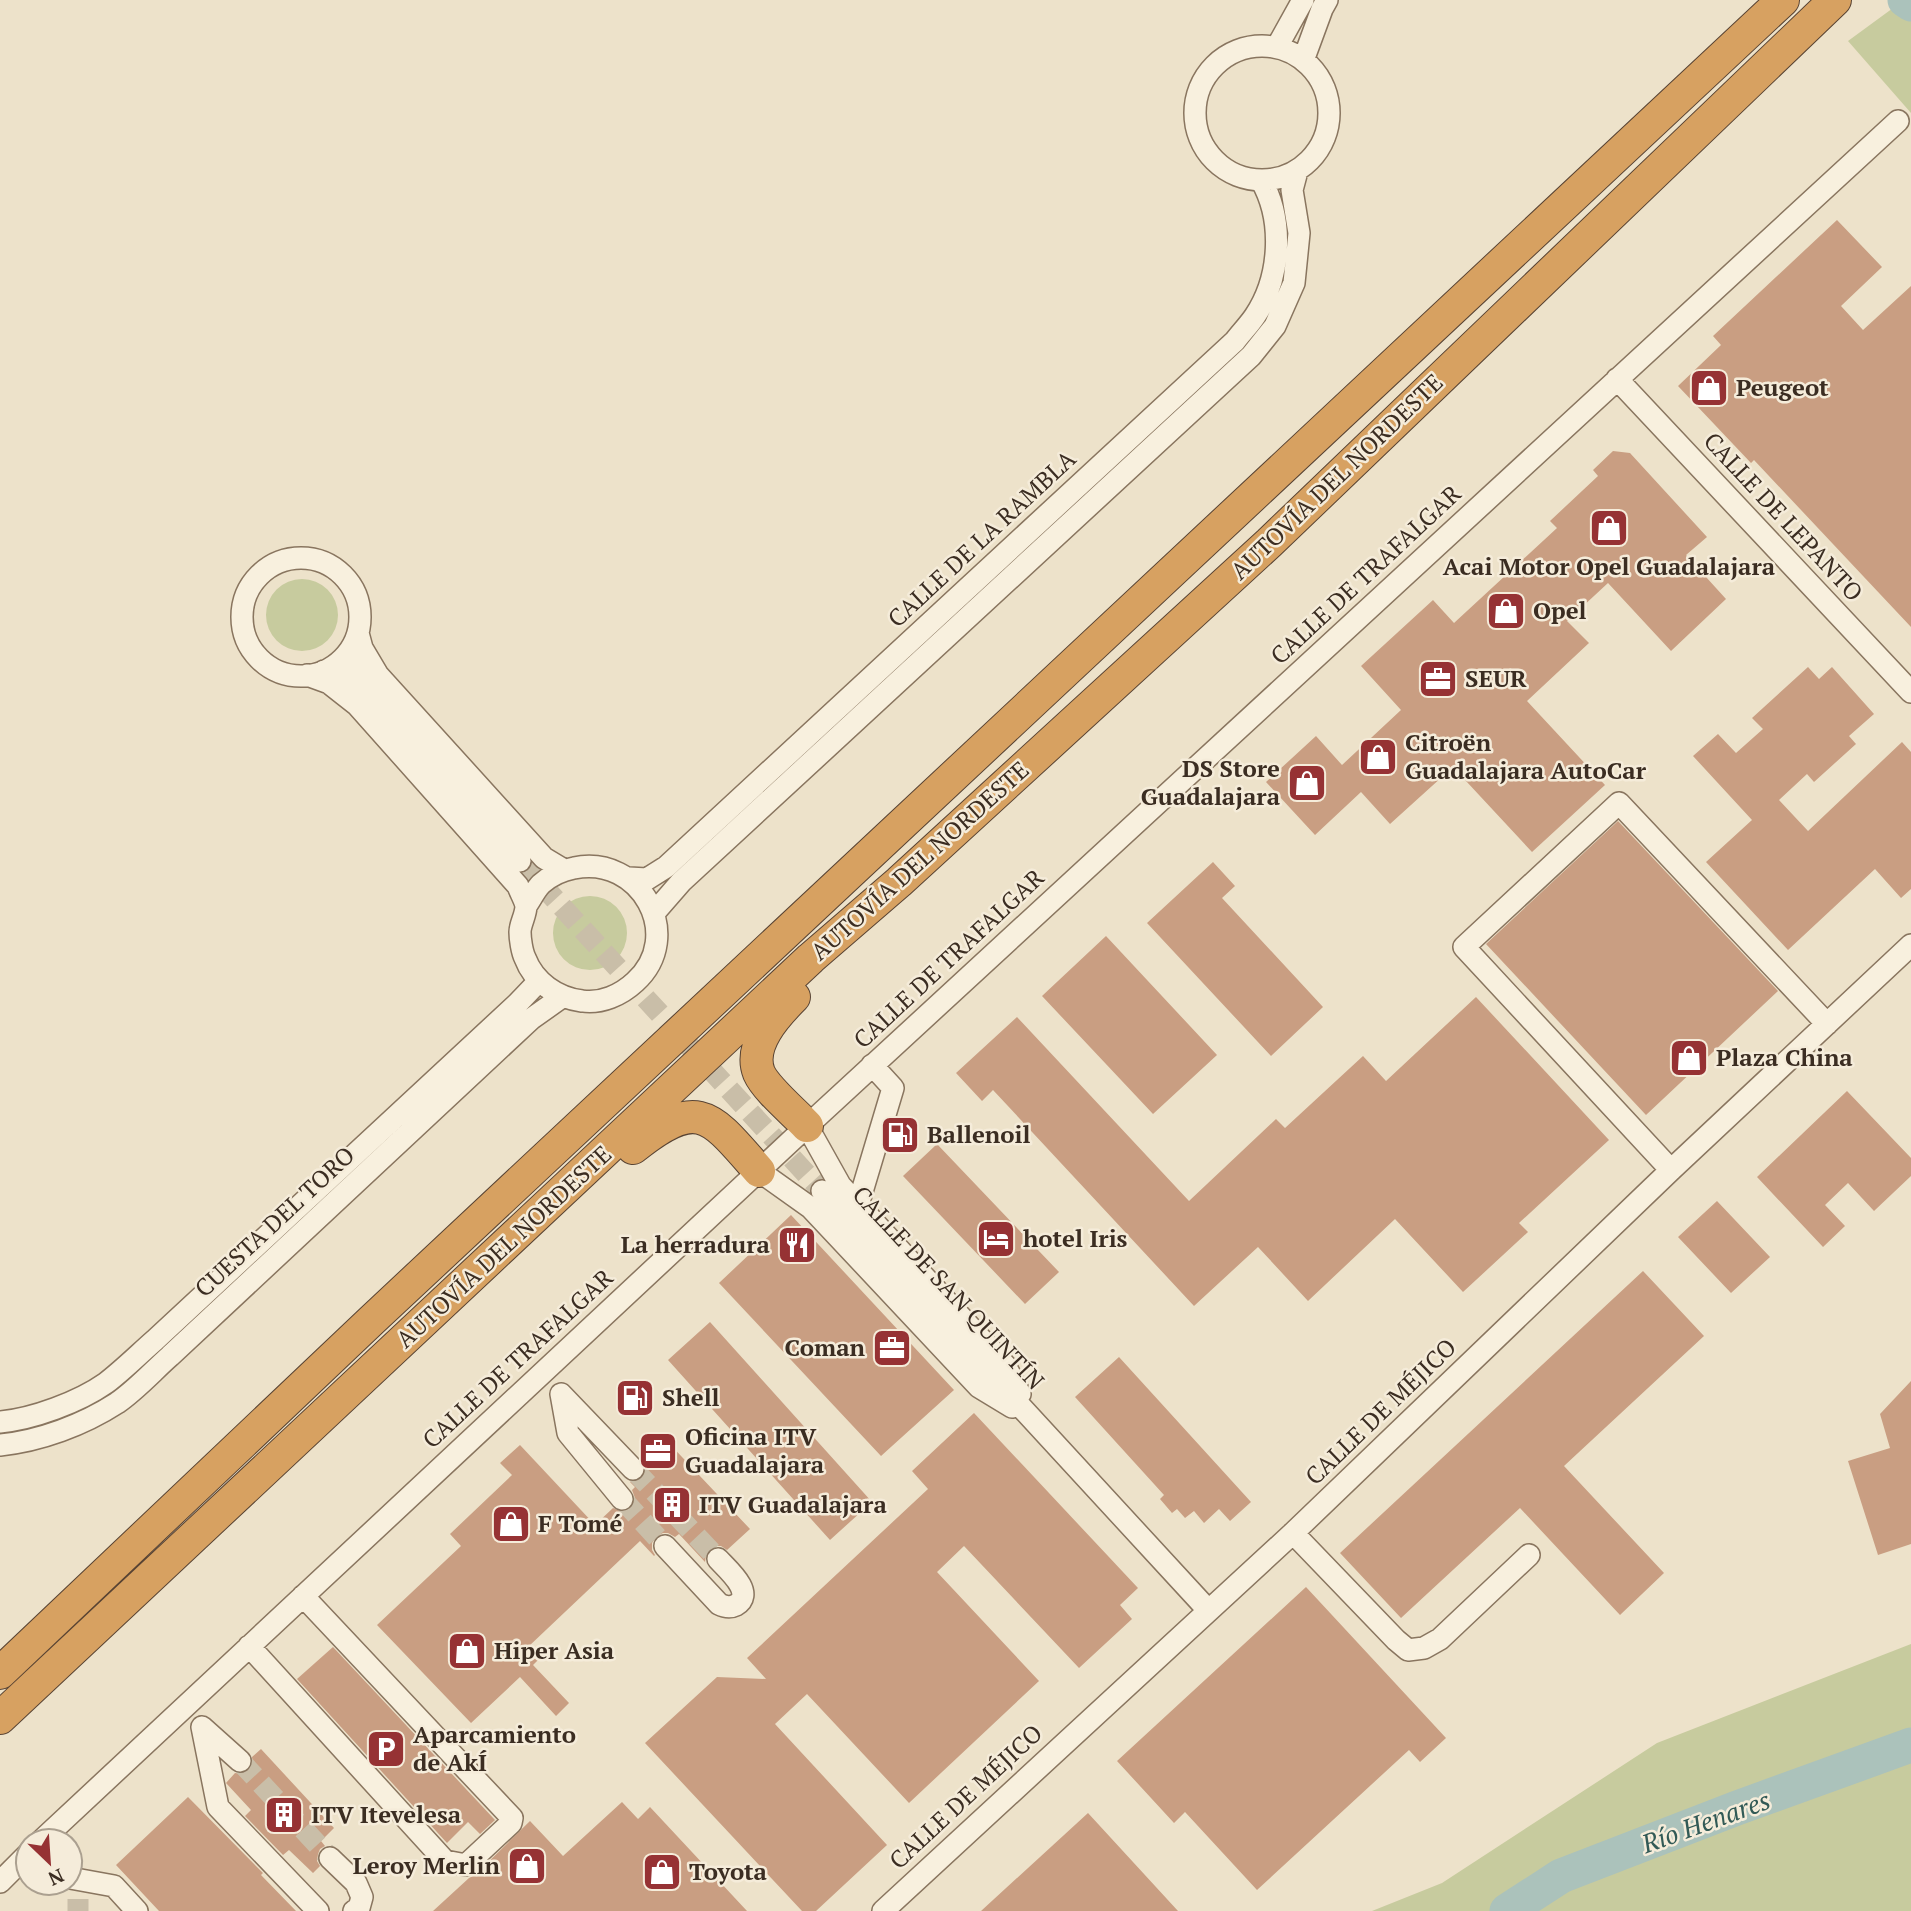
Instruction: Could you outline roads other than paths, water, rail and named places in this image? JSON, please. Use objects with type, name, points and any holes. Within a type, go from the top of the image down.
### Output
[{"type":"highway","name":"AUTOVÍA DEL NORDESTE","points":[[0,1673],[372,1320],[1783,0]]},
{"type":"highway","name":"AUTOVÍA DEL NORDESTE","points":[[0,1718],[811,958],[899,882],[1269,543],[1835,0]]},
{"type":"highway","points":[[1743,87],[1848,0]]},
{"type":"highway","points":[[807,1126],[758,1071],[759,1047],[772,1021],[781,1010],[899,882]]},
{"type":"highway","points":[[59,1663],[186,1565],[622,1157],[648,1136],[666,1124],[698,1117],[725,1131],[759,1171]]},
{"type":"highway","points":[[0,1665],[36,1639]]},
{"type":"street","points":[[1278,46],[1303,0]]},
{"type":"street","points":[[1304,58],[1327,0]]},
{"type":"street","points":[[1278,46],[1304,58],[1324,81],[1331,107],[1327,135],[1323,143],[1307,163],[1285,176],[1261,180],[1226,170],[1214,160],[1200,141],[1194,117],[1200,86],[1214,65],[1234,50],[1278,46]]},
{"type":"street","name":"CALLE DE TRAFALGAR","points":[[60,1827],[188,1703],[872,1065],[1898,121]]},
{"type":"street","points":[[654,913],[681,882],[1251,356],[1275,326],[1294,283],[1299,233],[1292,190],[1297,171]]},
{"type":"street","name":"CALLE DE LA RAMBLA","points":[[629,878],[647,878],[666,867],[1235,341],[1256,314],[1272,277],[1277,234],[1270,196],[1261,180]]},
{"type":"street","name":"CALLE DE LEPANTO","points":[[1617,379],[1911,692]]},
{"type":"street","points":[[370,692],[340,674],[288,674],[271,667],[257,655],[247,639],[242,621],[244,603],[251,585],[263,571],[279,562],[298,558],[317,559],[334,567],[347,579],[357,596],[360,614],[356,639],[358,671],[370,692],[520,861]]},
{"type":"street","points":[[356,639],[378,675],[544,858],[564,870]]},
{"type":"street","points":[[315,673],[345,656],[356,639]]},
{"type":"street","points":[[315,673],[357,705],[518,886],[526,906]]},
{"type":"street","points":[[1671,1170],[1464,947],[1619,803],[1827,1024]]},
{"type":"street","points":[[586,865],[609,868],[629,878],[644,894],[654,913],[657,935],[653,957],[642,976],[626,991],[605,1000],[583,1002],[562,997],[539,981],[525,959],[520,932],[526,906],[541,884],[564,870],[586,865]]},
{"type":"street","name":"CALLE DE MÉJICO","points":[[883,1911],[1293,1533],[1671,1170],[1911,945]]},
{"type":"street","points":[[0,1422],[18,1421],[63,1406],[105,1384],[176,1322],[539,981]]},
{"type":"street","name":"CUESTA DEL TORO","points":[[0,1445],[22,1443],[72,1426],[118,1402],[531,1019],[562,997]]},
{"type":"street","points":[[858,1205],[893,1087],[872,1065]]},
{"type":"street","name":"CALLE DE SAN QUINTÍN","points":[[807,1126],[840,1185],[1005,1364],[1035,1421]]},
{"type":"street","name":"CALLE DE SAN QUINTÍN","points":[[759,1171],[811,1208],[979,1387],[1035,1421]]},
{"type":"street","name":"CALLE DE SAN QUINTÍN","points":[[822,1191],[1208,1610]]},
{"type":"street","points":[[541,1374],[633,1469]]},
{"type":"street","points":[[561,1394],[568,1433],[622,1499]]},
{"type":"street","points":[[1293,1533],[1408,1650],[1424,1648],[1440,1639],[1529,1555]]},
{"type":"street","points":[[665,1546],[719,1604],[732,1607],[741,1599],[742,1587],[718,1559]]},
{"type":"street","points":[[249,1646],[445,1861],[466,1865],[511,1823],[512,1818],[303,1596]]},
{"type":"street","points":[[188,1703],[202,1727],[240,1761]]},
{"type":"street","points":[[202,1727],[218,1807],[318,1911]]},
{"type":"street","points":[[330,1858],[356,1883],[362,1897],[359,1908],[355,1911]]},
{"type":"street","points":[[0,1882],[14,1868]]},
{"type":"street","points":[[84,1886],[114,1886],[137,1911]]},
{"type":"waterway","name":"Río Henares","points":[[1905,0],[1911,4]]},
{"type":"waterway","name":"Río Henares","points":[[1507,1911],[1561,1876],[1911,1745]]},
{"type":"tunnel","points":[[520,861],[822,1191]]},
{"type":"tunnel","points":[[633,1469],[718,1559]]},
{"type":"tunnel","points":[[622,1499],[665,1546]]},
{"type":"tunnel","points":[[240,1761],[330,1858]]},
{"type":"tunnel","points":[[78,1899],[78,1911]]},
{"type":"place","name":"Peugeot","points":[[1709,388]]},
{"type":"place","name":"Acai Motor Opel Guadalajara","points":[[1609,528]]},
{"type":"place","name":"Opel","points":[[1506,611]]},
{"type":"place","name":"SEUR","points":[[1438,679]]},
{"type":"place","name":"Citroën Guadalajara AutoCar","points":[[1378,757]]},
{"type":"place","name":"DS Store Guadalajara","points":[[1307,783]]},
{"type":"place","name":"Plaza China","points":[[1689,1058]]},
{"type":"place","name":"Ballenoil","points":[[900,1135]]},
{"type":"place","name":"hotel Iris","points":[[996,1239]]},
{"type":"place","name":"La herradura","points":[[797,1245]]},
{"type":"place","name":"Coman","points":[[892,1348]]},
{"type":"place","name":"Shell","points":[[635,1398]]},
{"type":"place","name":"Oficina ITV Guadalajara","points":[[658,1451]]},
{"type":"place","name":"ITV Guadalajara","points":[[672,1505]]},
{"type":"place","name":"F Tomé","points":[[511,1524]]},
{"type":"place","name":"Hiper Asia","points":[[467,1651]]},
{"type":"place","name":"Aparcamiento de AkÍ","points":[[386,1749]]},
{"type":"place","name":"ITV Itevelesa","points":[[284,1815]]},
{"type":"place","name":"Leroy Merlin","points":[[527,1866]]},
{"type":"place","name":"Toyota","points":[[662,1872]]}]
